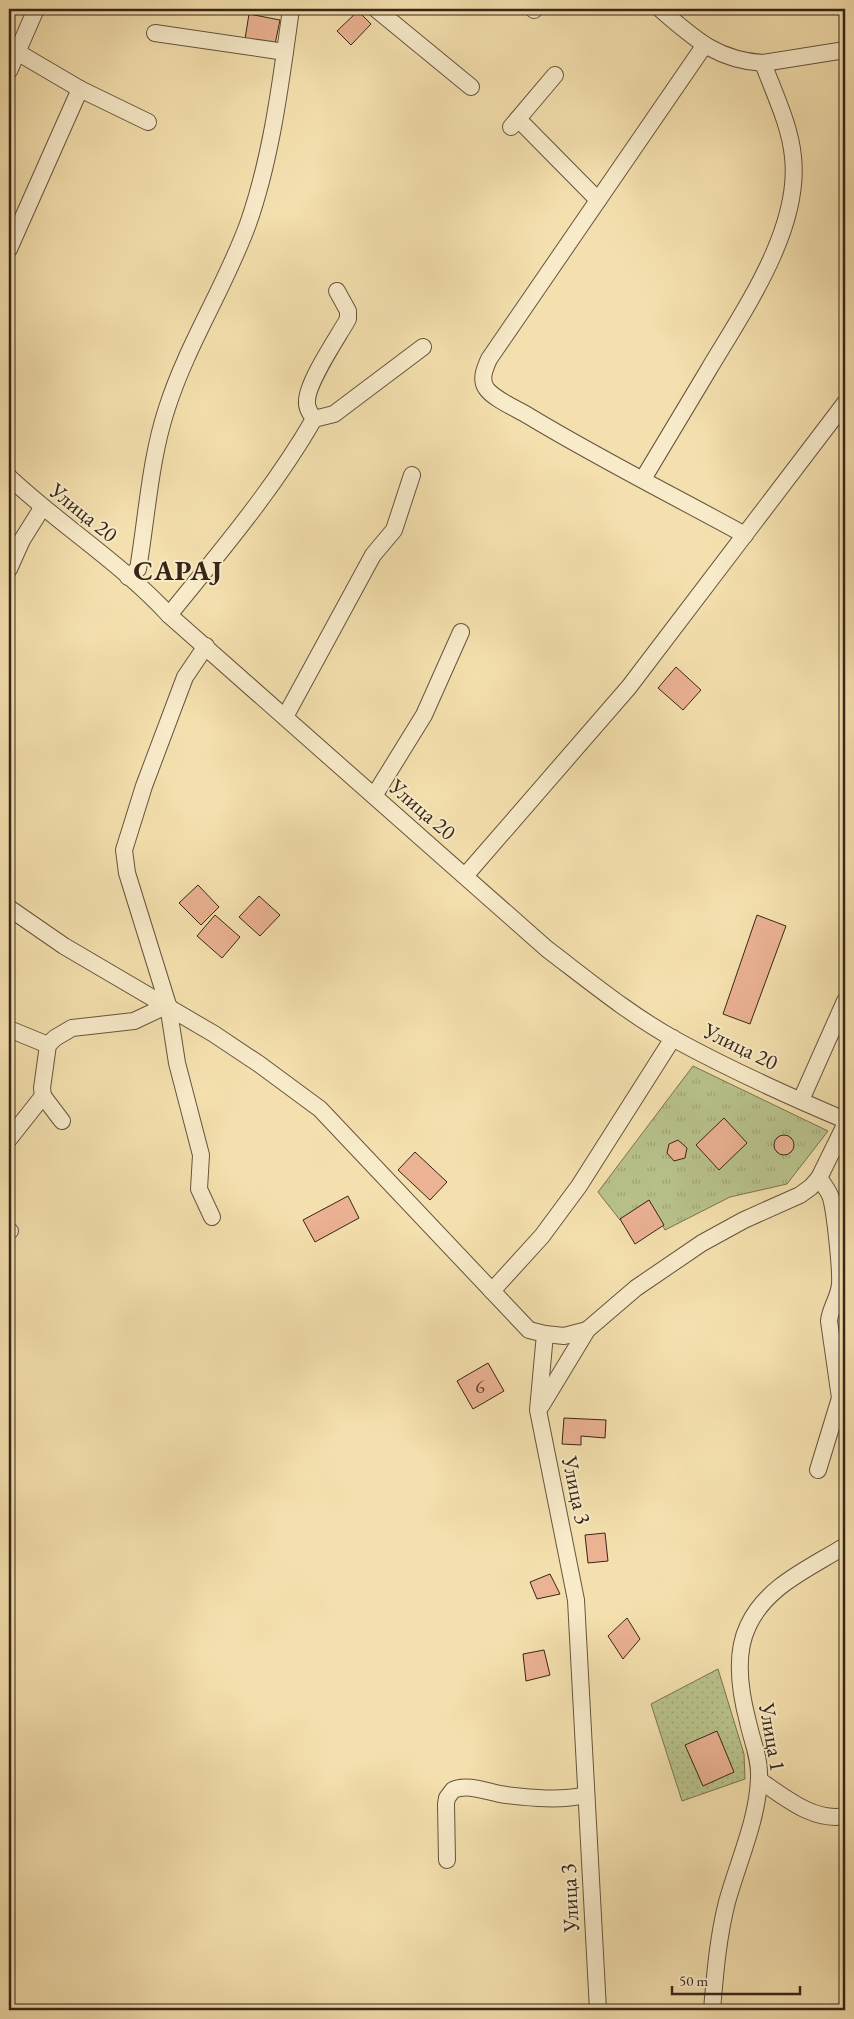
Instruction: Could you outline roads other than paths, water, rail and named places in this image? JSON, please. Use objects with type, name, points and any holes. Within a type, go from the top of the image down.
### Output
[{"type":"street","points":[[9,71],[36,9]]},
{"type":"street","points":[[128,577],[138,569],[158,443],[166,410],[176,382],[230,270],[248,223],[262,176],[291,9]]},
{"type":"street","points":[[376,9],[471,87]]},
{"type":"street","points":[[660,9],[704,46],[733,58],[763,63],[845,50]]},
{"type":"street","points":[[155,33],[285,52]]},
{"type":"street","points":[[704,46],[489,359],[484,369],[483,379],[486,388],[502,400],[559,434],[745,534]]},
{"type":"street","points":[[17,52],[80,89],[148,122]]},
{"type":"street","points":[[642,479],[736,324],[759,282],[786,220],[793,185],[793,157],[787,131],[763,63]]},
{"type":"street","points":[[555,75],[514,123],[598,200]]},
{"type":"street","points":[[9,249],[80,89]]},
{"type":"street","points":[[314,419],[309,411],[307,401],[312,385],[348,319],[348,310],[336,291]]},
{"type":"street","points":[[169,615],[252,513],[295,453],[314,419],[334,414],[423,347]]},
{"type":"street","points":[[465,876],[629,687],[845,403]]},
{"type":"street","points":[[285,717],[373,555],[394,530],[412,475]]},
{"type":"street","name":"Улица 20","points":[[9,477],[42,508],[82,537],[128,577],[142,586],[169,615],[554,954],[617,1002],[673,1038],[845,1120]]},
{"type":"street","points":[[9,569],[22,540],[42,508]]},
{"type":"street","points":[[374,796],[424,715],[461,632]]},
{"type":"street","points":[[206,646],[185,677],[144,786],[124,850],[127,873],[168,1005],[176,1063],[201,1155],[199,1189],[212,1217]]},
{"type":"street","points":[[9,908],[64,946],[168,1005],[259,1064],[320,1109],[529,1330],[564,1336],[587,1330]]},
{"type":"street","points":[[800,1100],[845,1001]]},
{"type":"street","points":[[62,1121],[44,1096],[42,1080],[48,1045],[55,1038],[72,1028],[134,1021],[168,1005]]},
{"type":"street","points":[[9,1029],[48,1045]]},
{"type":"street","points":[[492,1291],[542,1236],[579,1186],[673,1038]]},
{"type":"street","points":[[9,1139],[44,1096]]},
{"type":"street","points":[[538,1410],[587,1330],[636,1288],[702,1243],[744,1220],[800,1195],[811,1187],[819,1178],[845,1125]]},
{"type":"street","points":[[818,1470],[840,1398],[828,1321],[830,1311],[836,1302],[840,1285],[835,1229],[831,1198],[819,1178]]},
{"type":"street","name":"Улица 3","points":[[545,1334],[538,1410],[576,1600],[598,2010]]},
{"type":"street","name":"Улица 1","points":[[712,2010],[715,1974],[727,1904],[755,1804],[759,1780],[759,1762],[748,1723],[741,1686],[740,1652],[747,1628],[759,1606],[774,1591],[845,1546]]},
{"type":"street","points":[[759,1780],[812,1812],[830,1817],[845,1816]]},
{"type":"street","points":[[447,1860],[446,1804],[447,1798],[453,1790],[466,1787],[504,1795],[558,1799],[586,1795]]},
{"type":"district","name":"САРАЈ","points":[[178,570]]}]
